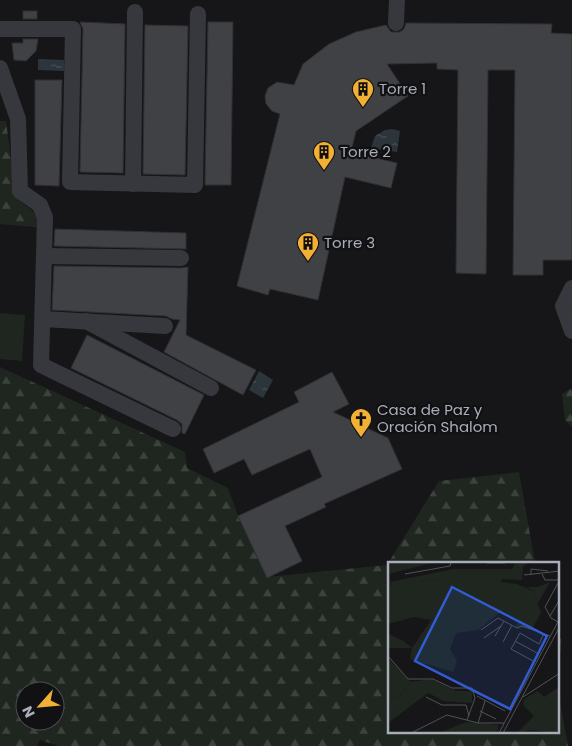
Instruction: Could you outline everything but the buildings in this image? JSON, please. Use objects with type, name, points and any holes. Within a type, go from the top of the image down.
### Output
[{"type":"street","points":[[396,23],[397,0]]},
{"type":"street","points":[[133,184],[135,12]]},
{"type":"street","points":[[0,29],[73,29],[70,182],[195,185],[198,14]]},
{"type":"street","points":[[0,68],[18,119],[20,191],[40,205],[45,217],[41,365],[173,429]]},
{"type":"street","points":[[44,256],[181,258]]},
{"type":"street","points":[[572,288],[563,306],[572,331]]},
{"type":"street","points":[[43,319],[165,326]]},
{"type":"street","points":[[86,321],[210,388]]},
{"type":"green space","points":[[0,121],[6,121],[18,199],[36,214],[46,228],[0,224]]},
{"type":"green space","points":[[0,313],[25,315],[22,361],[0,359]]},
{"type":"green space","points":[[0,367],[185,452],[187,468],[228,488],[238,516],[267,577],[388,563],[388,734],[560,734],[560,701],[568,746],[59,746],[40,740],[37,746],[0,746]]},
{"type":"green space","points":[[572,388],[572,427],[565,420],[562,394]]},
{"type":"green space","points":[[519,472],[535,562],[389,562],[439,481]]},
{"type":"water","points":[[38,59],[64,60],[64,71],[38,70]]},
{"type":"water","points":[[385,130],[400,131],[397,152],[371,148],[375,136]]},
{"type":"water","points":[[259,371],[273,380],[263,398],[249,390]]},
{"type":"place","name":"Torre 1","points":[[363,108]]},
{"type":"place","name":"Torre 2","points":[[324,171]]},
{"type":"place","name":"Torre 3","points":[[308,262]]},
{"type":"place","name":"Casa de Paz y Oración Shalom","points":[[361,438]]}]
